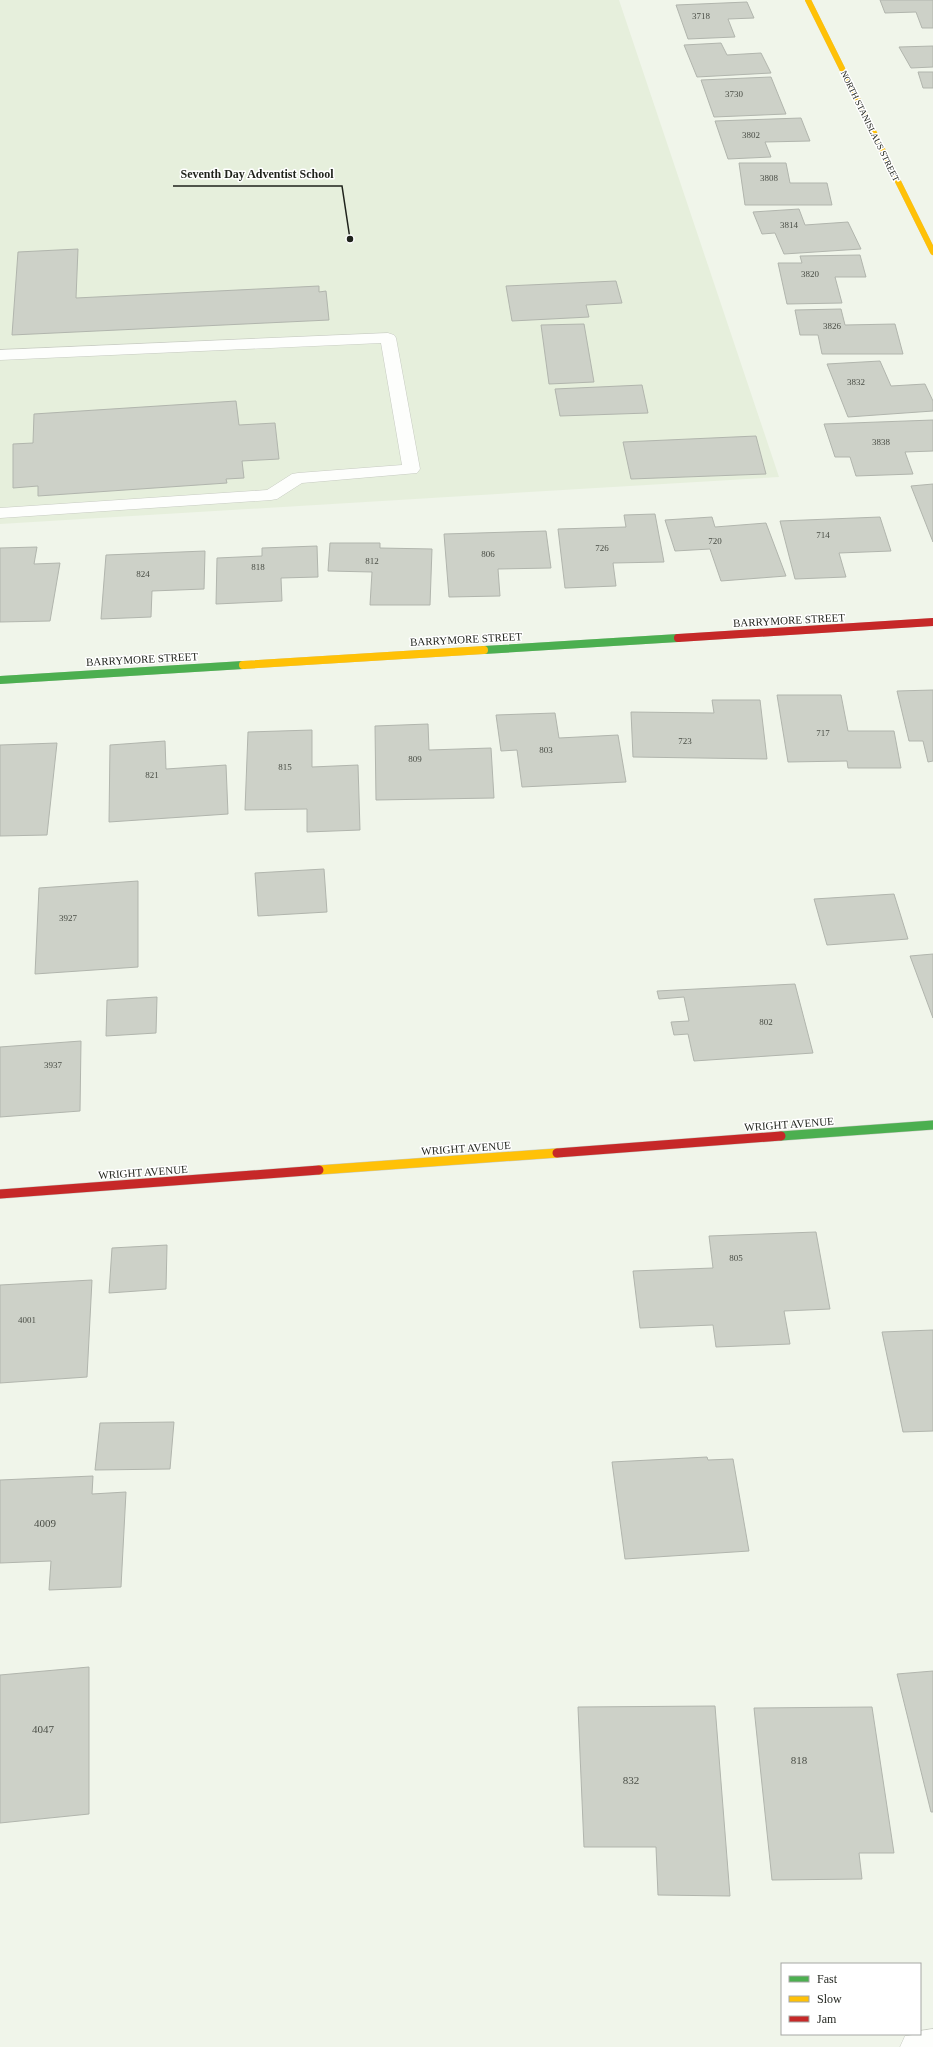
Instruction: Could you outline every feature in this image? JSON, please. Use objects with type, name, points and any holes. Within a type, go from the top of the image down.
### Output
[{"type":"street","name":"NORTH STANISLAUS STREET","points":[[808,0],[933,252]]},
{"type":"street","points":[[0,355],[388,338],[411,469],[298,478],[271,495],[0,513]]},
{"type":"street","name":"BARRYMORE STREET","points":[[0,680],[933,622]]},
{"type":"street","name":"WRIGHT AVENUE","points":[[0,1194],[933,1125]]},
{"type":"street","points":[[916,2047],[933,2045]]},
{"type":"shaded area","points":[[0,0],[619,0],[779,477],[0,524]]},
{"type":"building","points":[[880,0],[933,0],[933,28],[922,28],[916,12],[885,13]]},
{"type":"building","points":[[747,2],[754,18],[728,19],[735,37],[688,39],[676,5]]},
{"type":"building","points":[[721,43],[727,55],[761,53],[771,73],[697,77],[684,45]]},
{"type":"building","points":[[933,46],[933,67],[911,68],[899,47]]},
{"type":"building","points":[[918,72],[933,72],[933,88],[923,88]]},
{"type":"building","points":[[771,77],[786,114],[714,117],[701,80]]},
{"type":"building","points":[[801,118],[810,141],[765,142],[771,157],[728,159],[715,121]]},
{"type":"building","points":[[739,163],[786,163],[790,183],[827,183],[832,205],[745,205]]},
{"type":"building","points":[[799,209],[805,225],[848,222],[861,249],[784,254],[775,233],[762,234],[753,212]]},
{"type":"building","points":[[78,249],[76,298],[319,286],[319,292],[326,291],[329,320],[12,335],[18,252]]},
{"type":"building","points":[[860,255],[866,277],[835,277],[842,303],[787,304],[778,263],[802,263],[800,256]]},
{"type":"building","points":[[616,281],[622,303],[586,305],[589,317],[512,321],[506,286]]},
{"type":"building","points":[[841,309],[845,325],[895,324],[903,354],[822,354],[818,335],[800,335],[795,310]]},
{"type":"building","points":[[584,324],[594,382],[549,384],[541,325]]},
{"type":"building","points":[[880,361],[891,386],[925,384],[933,401],[933,411],[848,417],[827,364]]},
{"type":"building","points":[[642,385],[648,413],[560,416],[555,389]]},
{"type":"building","points":[[236,401],[239,425],[275,423],[279,459],[242,461],[244,478],[226,479],[227,483],[38,496],[38,486],[13,488],[13,444],[33,443],[34,414]]},
{"type":"building","points":[[933,420],[933,451],[905,452],[913,474],[856,476],[850,457],[835,457],[824,424]]},
{"type":"building","points":[[756,436],[766,474],[631,479],[623,442]]},
{"type":"building","points":[[933,484],[933,542],[911,486]]},
{"type":"building","points":[[655,514],[664,562],[613,563],[616,586],[565,588],[558,529],[626,527],[624,515]]},
{"type":"building","points":[[712,517],[715,527],[766,523],[786,576],[721,581],[710,549],[675,551],[665,520]]},
{"type":"building","points":[[880,517],[891,551],[839,553],[846,577],[795,579],[780,521]]},
{"type":"building","points":[[546,531],[551,568],[498,569],[500,596],[449,597],[444,534]]},
{"type":"building","points":[[330,543],[380,543],[380,548],[432,549],[430,605],[370,605],[372,572],[328,571]]},
{"type":"building","points":[[317,546],[318,577],[281,578],[282,601],[216,604],[217,558],[262,556],[262,548]]},
{"type":"building","points":[[37,547],[34,564],[60,563],[50,621],[0,622],[0,548]]},
{"type":"building","points":[[205,551],[204,589],[152,591],[151,617],[101,619],[106,555]]},
{"type":"building","points":[[933,690],[933,761],[928,762],[923,741],[909,741],[897,691]]},
{"type":"building","points":[[777,695],[841,695],[848,731],[894,731],[901,768],[848,768],[847,761],[788,762]]},
{"type":"building","points":[[712,700],[760,700],[767,759],[633,757],[631,712],[714,713]]},
{"type":"building","points":[[555,713],[559,738],[618,735],[626,782],[522,787],[517,750],[501,751],[496,715]]},
{"type":"building","points":[[428,724],[429,750],[491,748],[494,798],[376,800],[375,726]]},
{"type":"building","points":[[312,730],[312,767],[358,765],[360,830],[307,832],[307,809],[245,810],[248,732]]},
{"type":"building","points":[[165,741],[166,769],[226,765],[228,814],[109,822],[110,745]]},
{"type":"building","points":[[57,743],[47,835],[0,836],[0,745]]},
{"type":"building","points":[[324,869],[327,912],[258,916],[255,873]]},
{"type":"building","points":[[138,881],[138,967],[35,974],[39,888]]},
{"type":"building","points":[[894,894],[908,939],[827,945],[814,899]]},
{"type":"building","points":[[933,954],[933,1018],[910,956]]},
{"type":"building","points":[[795,984],[813,1053],[694,1061],[688,1034],[674,1035],[671,1022],[689,1021],[684,997],[659,999],[657,991]]},
{"type":"building","points":[[157,997],[156,1033],[106,1036],[107,1000]]},
{"type":"building","points":[[81,1041],[80,1111],[0,1117],[0,1047]]},
{"type":"building","points":[[816,1232],[830,1309],[784,1311],[790,1344],[716,1347],[713,1325],[640,1328],[633,1271],[713,1268],[709,1236]]},
{"type":"building","points":[[167,1245],[166,1289],[109,1293],[112,1248]]},
{"type":"building","points":[[92,1280],[87,1377],[0,1383],[0,1285]]},
{"type":"building","points":[[933,1330],[933,1431],[903,1432],[882,1332]]},
{"type":"building","points":[[174,1422],[170,1469],[95,1470],[100,1423]]},
{"type":"building","points":[[707,1457],[708,1460],[733,1459],[749,1551],[625,1559],[612,1462]]},
{"type":"building","points":[[93,1476],[92,1494],[126,1492],[121,1587],[49,1590],[51,1561],[0,1563],[0,1480]]},
{"type":"building","points":[[89,1667],[89,1814],[0,1823],[0,1675]]},
{"type":"building","points":[[933,1671],[933,1812],[931,1812],[897,1674]]},
{"type":"building","points":[[715,1706],[730,1896],[658,1895],[656,1847],[584,1847],[578,1707]]},
{"type":"building","points":[[872,1707],[894,1853],[859,1853],[862,1879],[772,1880],[754,1708]]},
{"type":"traffic: fast","points":[[484,650],[678,638]]},
{"type":"traffic: fast","points":[[0,680],[243,665]]},
{"type":"traffic: fast","points":[[781,1136],[933,1125]]},
{"type":"traffic: slow","points":[[808,0],[933,252]]},
{"type":"traffic: slow","points":[[243,665],[484,650]]},
{"type":"traffic: slow","points":[[319,1170],[557,1153]]},
{"type":"traffic: jam","points":[[678,638],[933,622]]},
{"type":"traffic: jam","points":[[557,1153],[781,1136]]},
{"type":"traffic: jam","points":[[0,1194],[319,1170]]},
{"type":"place","name":"Seventh Day Adventist School","points":[[350,239]]}]
